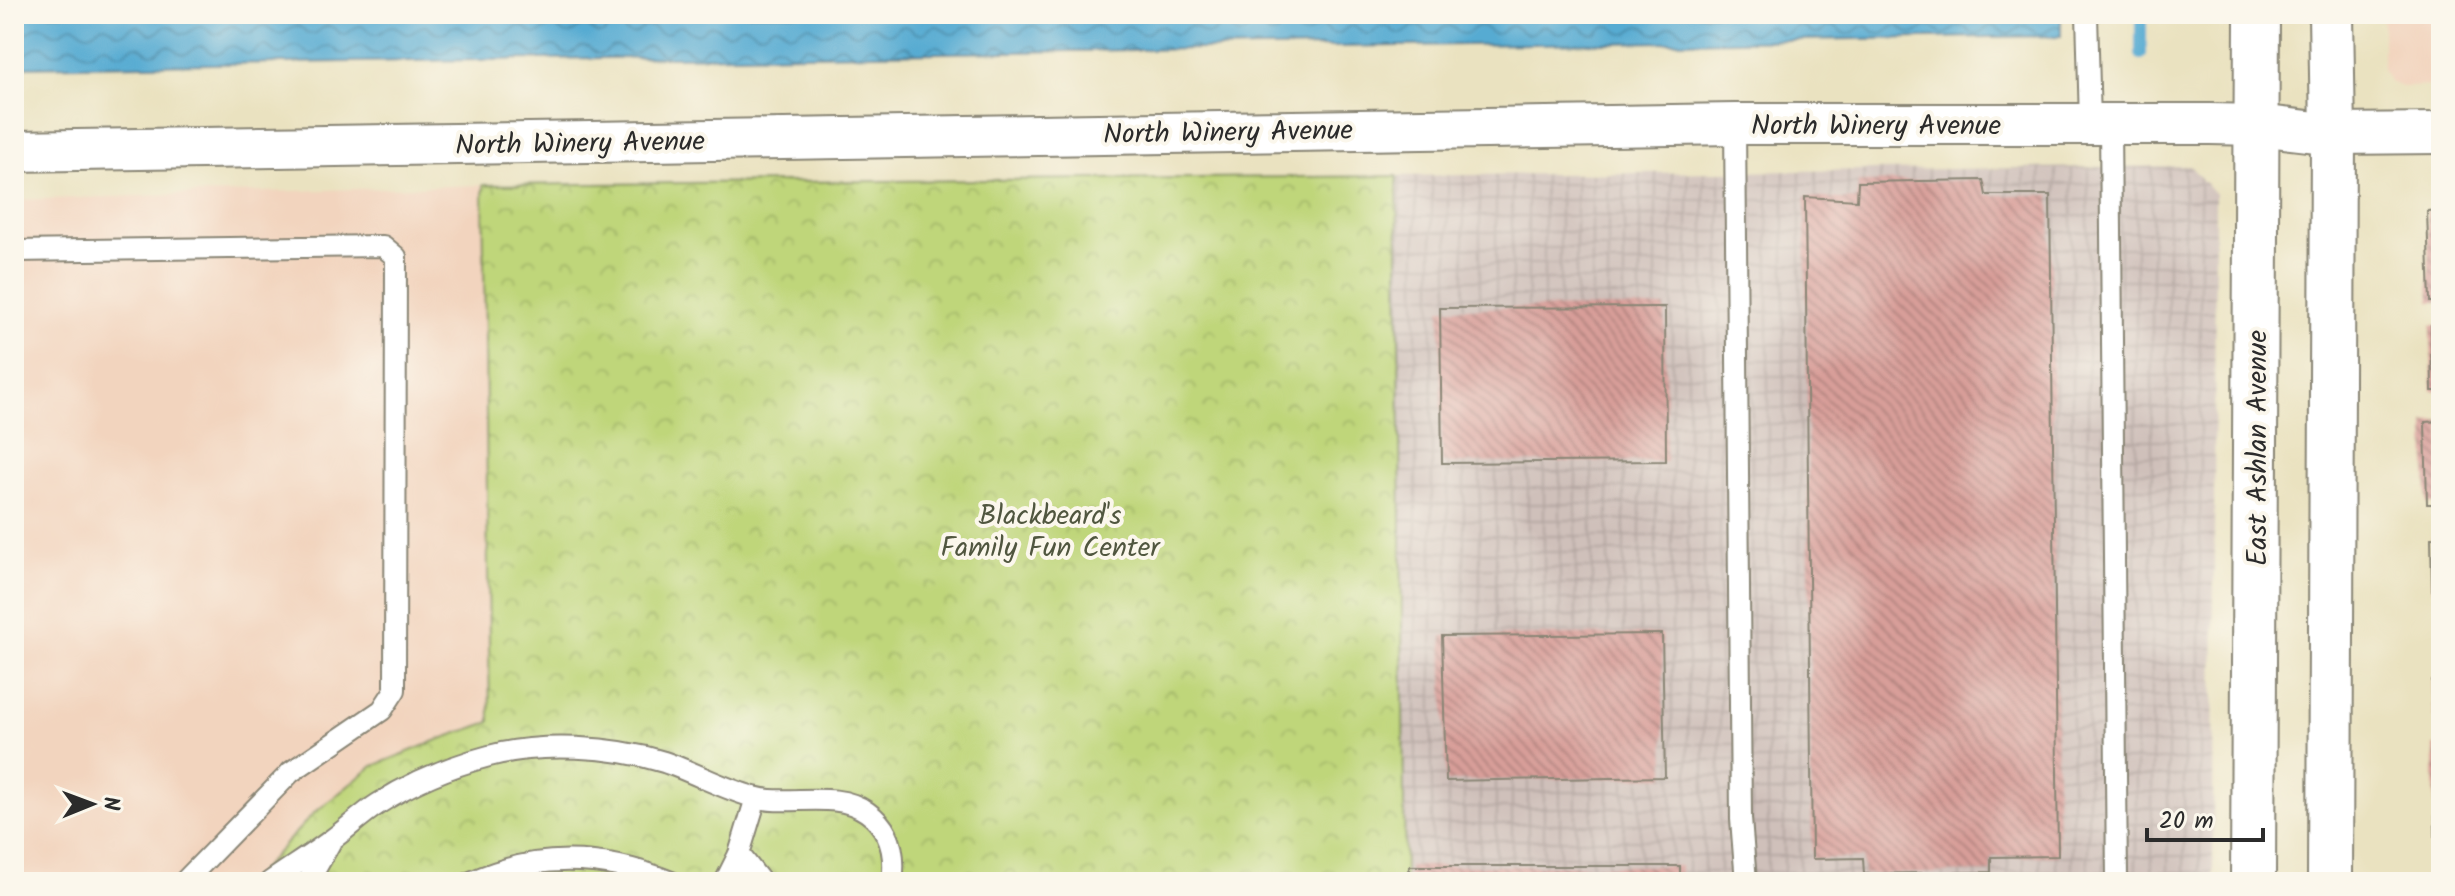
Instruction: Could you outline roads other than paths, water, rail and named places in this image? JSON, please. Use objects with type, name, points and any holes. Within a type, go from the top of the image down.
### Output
[{"type":"main road","name":"East Ashlan Avenue","points":[[2253,882],[2257,14]]},
{"type":"main road","points":[[2330,882],[2331,14]]},
{"type":"street","name":"North Winery Avenue","points":[[14,151],[1735,124],[2258,125],[2333,134],[2441,133]]},
{"type":"lane","points":[[2087,14],[2100,123],[2117,882]]},
{"type":"lane","points":[[1735,124],[1741,819],[1746,882]]},
{"type":"lane","points":[[14,251],[383,246],[396,257],[395,690],[382,710],[291,772],[184,882]]},
{"type":"lane","points":[[270,882],[378,804],[420,781],[449,768],[493,755],[535,748],[578,748],[649,758],[756,798],[848,803],[866,812],[881,826],[891,845],[894,865],[892,882]]},
{"type":"lane","points":[[725,882],[739,854],[756,798]]},
{"type":"lane","points":[[308,882],[332,840]]},
{"type":"lane","points":[[739,854],[761,882]]},
{"type":"lane","points":[[471,882],[527,862],[559,859],[624,867],[671,882]]},
{"type":"water","points":[[14,14],[2061,14],[2061,36],[14,67]]},
{"type":"waterway","points":[[2141,14],[2141,54]]},
{"type":"park label","name":"Blackbeard's Family Fun Center","points":[[1050,530]]}]
